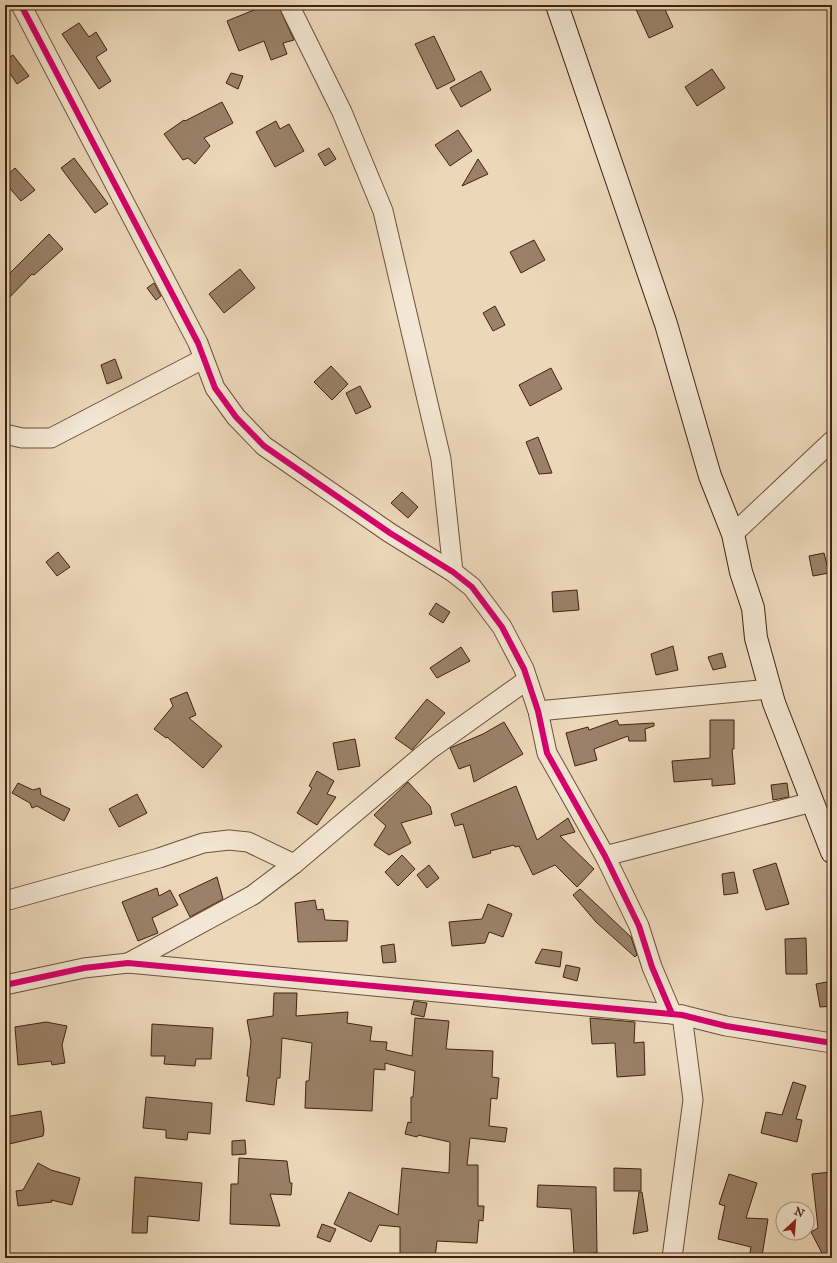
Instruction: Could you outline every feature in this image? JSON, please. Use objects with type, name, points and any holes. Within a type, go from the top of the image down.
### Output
[{"type":"main road","points":[[557,5],[666,324],[710,476],[733,534],[741,572],[753,608],[756,638],[770,689],[832,852]]},
{"type":"street","points":[[22,5],[194,336],[215,388],[236,417],[264,446],[390,533],[453,572],[472,587],[502,627],[524,669],[538,711],[547,753],[605,856],[638,926],[652,967],[677,1014],[692,1100],[672,1258]]},
{"type":"street","points":[[290,5],[342,112],[382,211],[441,459],[453,572]]},
{"type":"street","points":[[5,434],[22,438],[51,438],[204,359]]},
{"type":"street","points":[[733,534],[832,441]]},
{"type":"street","points":[[128,963],[253,895],[294,864],[429,750],[527,680]]},
{"type":"street","points":[[538,711],[770,689]]},
{"type":"street","points":[[605,856],[812,802]]},
{"type":"street","points":[[5,901],[159,858],[203,843],[229,840],[248,842],[294,864]]},
{"type":"street","points":[[5,985],[84,968],[128,963],[677,1014],[726,1026],[832,1043]]},
{"type":"building","points":[[266,5],[278,5],[294,40],[283,43],[287,54],[271,60],[264,41],[239,51],[227,21]]},
{"type":"building","points":[[634,5],[663,5],[673,27],[649,38]]},
{"type":"building","points":[[79,23],[89,37],[96,32],[107,50],[96,57],[111,81],[99,89],[62,34]]},
{"type":"building","points":[[434,36],[455,80],[437,89],[415,44]]},
{"type":"building","points":[[13,55],[29,76],[17,84],[5,66],[5,60]]},
{"type":"building","points":[[712,69],[725,88],[697,106],[685,87]]},
{"type":"building","points":[[481,71],[491,90],[461,107],[450,88]]},
{"type":"building","points":[[231,73],[243,76],[238,89],[226,83]]},
{"type":"building","points":[[222,102],[233,123],[204,138],[210,146],[195,164],[188,158],[183,160],[164,134],[184,120],[185,121]]},
{"type":"building","points":[[276,121],[280,129],[289,124],[304,151],[275,167],[256,132]]},
{"type":"building","points":[[458,130],[472,151],[450,166],[435,145]]},
{"type":"building","points":[[329,148],[336,159],[325,166],[318,154]]},
{"type":"building","points":[[74,158],[108,204],[95,213],[61,168]]},
{"type":"building","points":[[478,159],[488,174],[462,186]]},
{"type":"building","points":[[15,168],[35,190],[21,201],[5,183],[5,177]]},
{"type":"building","points":[[49,234],[63,249],[34,275],[32,274],[5,302],[5,278]]},
{"type":"building","points":[[534,240],[545,260],[521,273],[510,252]]},
{"type":"building","points":[[240,269],[255,288],[224,313],[209,294]]},
{"type":"building","points":[[154,283],[161,296],[156,300],[147,288]]},
{"type":"building","points":[[495,306],[505,325],[493,331],[483,313]]},
{"type":"building","points":[[115,359],[122,378],[107,384],[101,365]]},
{"type":"building","points":[[331,366],[348,384],[332,400],[314,382]]},
{"type":"building","points":[[551,368],[562,389],[530,406],[519,385]]},
{"type":"building","points":[[360,386],[371,407],[356,414],[346,393]]},
{"type":"building","points":[[538,437],[552,473],[539,474],[526,442]]},
{"type":"building","points":[[402,492],[418,507],[408,518],[391,503]]},
{"type":"building","points":[[58,552],[70,567],[57,576],[46,562]]},
{"type":"building","points":[[824,553],[829,573],[813,576],[809,556]]},
{"type":"building","points":[[577,590],[579,610],[553,612],[552,592]]},
{"type":"building","points":[[436,603],[450,612],[443,623],[429,614]]},
{"type":"building","points":[[673,646],[678,670],[656,675],[651,654]]},
{"type":"building","points":[[461,647],[470,661],[437,678],[430,668]]},
{"type":"building","points":[[722,653],[726,667],[713,670],[708,657]]},
{"type":"building","points":[[187,692],[196,715],[189,718],[222,746],[203,768],[167,737],[166,738],[154,729],[173,706],[170,699]]},
{"type":"building","points":[[427,699],[445,713],[412,750],[395,738]]},
{"type":"building","points":[[617,720],[619,725],[654,723],[654,726],[645,729],[646,741],[629,741],[628,736],[594,749],[597,760],[575,766],[566,733],[588,727],[589,730]]},
{"type":"building","points":[[710,720],[734,720],[734,749],[732,749],[735,784],[712,786],[712,779],[674,782],[672,761],[710,758]]},
{"type":"building","points":[[504,722],[523,754],[474,782],[470,765],[459,769],[450,748],[483,734]]},
{"type":"building","points":[[355,739],[360,766],[338,770],[333,743]]},
{"type":"building","points":[[317,771],[334,781],[327,794],[336,797],[317,825],[297,813],[312,788],[309,786]]},
{"type":"building","points":[[408,782],[430,806],[432,814],[401,823],[411,843],[389,855],[374,845],[386,826],[374,815]]},
{"type":"building","points":[[18,783],[33,790],[40,788],[41,795],[70,809],[64,821],[37,806],[32,808],[30,803],[12,793]]},
{"type":"building","points":[[787,783],[789,797],[773,800],[771,785]]},
{"type":"building","points":[[516,786],[537,840],[568,818],[575,832],[560,836],[594,869],[577,887],[555,865],[533,875],[519,846],[515,847],[514,845],[490,851],[491,853],[473,858],[463,824],[455,826],[451,814]]},
{"type":"building","points":[[137,794],[147,813],[119,827],[109,809]]},
{"type":"building","points":[[402,855],[415,869],[398,886],[385,872]]},
{"type":"building","points":[[776,863],[789,904],[766,910],[753,870]]},
{"type":"building","points":[[429,865],[439,878],[427,888],[417,875]]},
{"type":"building","points":[[734,872],[738,893],[724,895],[722,874]]},
{"type":"building","points":[[217,877],[223,899],[190,917],[179,895]]},
{"type":"building","points":[[157,888],[159,896],[170,890],[178,905],[152,918],[158,933],[138,941],[122,902]]},
{"type":"building","points":[[580,889],[631,937],[637,955],[635,957],[596,922],[573,895]]},
{"type":"building","points":[[315,900],[317,910],[323,909],[325,920],[348,921],[347,941],[298,942],[295,903]]},
{"type":"building","points":[[488,904],[512,914],[503,937],[489,932],[485,943],[452,946],[449,922],[482,919]]},
{"type":"building","points":[[806,938],[807,974],[786,974],[785,939]]},
{"type":"building","points":[[394,944],[396,962],[383,963],[381,946]]},
{"type":"building","points":[[542,949],[562,952],[560,967],[535,963]]},
{"type":"building","points":[[566,965],[580,968],[577,981],[563,977]]},
{"type":"building","points":[[832,981],[832,1006],[820,1007],[816,984]]},
{"type":"building","points":[[274,993],[297,993],[296,1016],[348,1012],[347,1023],[372,1027],[370,1041],[387,1042],[386,1050],[412,1056],[415,1018],[449,1021],[446,1049],[493,1051],[492,1077],[499,1078],[497,1099],[491,1098],[489,1126],[507,1128],[505,1142],[470,1138],[467,1165],[478,1165],[478,1206],[484,1206],[483,1221],[479,1220],[477,1243],[437,1241],[435,1258],[414,1256],[413,1258],[400,1257],[400,1227],[379,1225],[371,1242],[334,1224],[349,1192],[398,1215],[402,1168],[449,1173],[450,1142],[418,1135],[417,1137],[405,1134],[408,1122],[411,1123],[411,1097],[413,1097],[415,1071],[385,1063],[385,1070],[374,1069],[372,1111],[305,1108],[306,1081],[309,1081],[312,1043],[282,1038],[280,1078],[277,1078],[274,1105],[246,1101],[251,1042],[247,1020],[273,1016]]},
{"type":"building","points":[[414,1001],[427,1003],[424,1017],[411,1014]]},
{"type":"building","points":[[590,1018],[635,1022],[634,1043],[644,1042],[645,1075],[617,1077],[615,1043],[592,1044]]},
{"type":"building","points":[[46,1022],[67,1026],[62,1045],[65,1063],[52,1065],[51,1061],[18,1065],[15,1027]]},
{"type":"building","points":[[152,1024],[213,1028],[211,1059],[196,1059],[195,1066],[164,1064],[165,1056],[151,1056]]},
{"type":"building","points":[[793,1082],[806,1086],[796,1119],[802,1120],[797,1142],[761,1133],[766,1112],[782,1115]]},
{"type":"building","points":[[146,1097],[212,1103],[210,1134],[188,1132],[187,1140],[166,1138],[166,1130],[143,1128]]},
{"type":"building","points":[[41,1111],[44,1130],[43,1136],[5,1145],[5,1117]]},
{"type":"building","points":[[245,1140],[246,1154],[232,1155],[232,1141]]},
{"type":"building","points":[[239,1158],[287,1161],[290,1183],[292,1183],[291,1195],[270,1194],[280,1226],[230,1224],[231,1184],[238,1184]]},
{"type":"building","points":[[38,1163],[51,1170],[80,1178],[72,1205],[51,1200],[52,1202],[18,1206],[16,1191],[23,1190]]},
{"type":"building","points":[[614,1168],[641,1169],[641,1191],[614,1191]]},
{"type":"building","points":[[832,1172],[832,1250],[823,1255],[815,1240],[815,1230],[818,1228],[812,1174]]},
{"type":"building","points":[[729,1174],[757,1183],[746,1218],[768,1219],[762,1256],[750,1253],[751,1247],[718,1239],[725,1206],[719,1204]]},
{"type":"building","points":[[135,1177],[202,1183],[199,1221],[148,1216],[147,1233],[132,1233]]},
{"type":"building","points":[[538,1185],[596,1187],[597,1253],[574,1254],[571,1209],[537,1207]]},
{"type":"building","points":[[639,1192],[642,1192],[648,1231],[633,1234]]},
{"type":"building","points":[[322,1224],[336,1229],[330,1242],[317,1237]]},
{"type":"cycle path","points":[[21,5],[198,343],[215,388],[236,417],[264,446],[390,533],[453,572],[472,587],[502,627],[524,669],[538,711],[547,753],[605,856],[639,926],[652,967],[672,1014]]},
{"type":"cycle path","points":[[5,985],[84,968],[128,963],[682,1015],[726,1026],[832,1043]]}]
